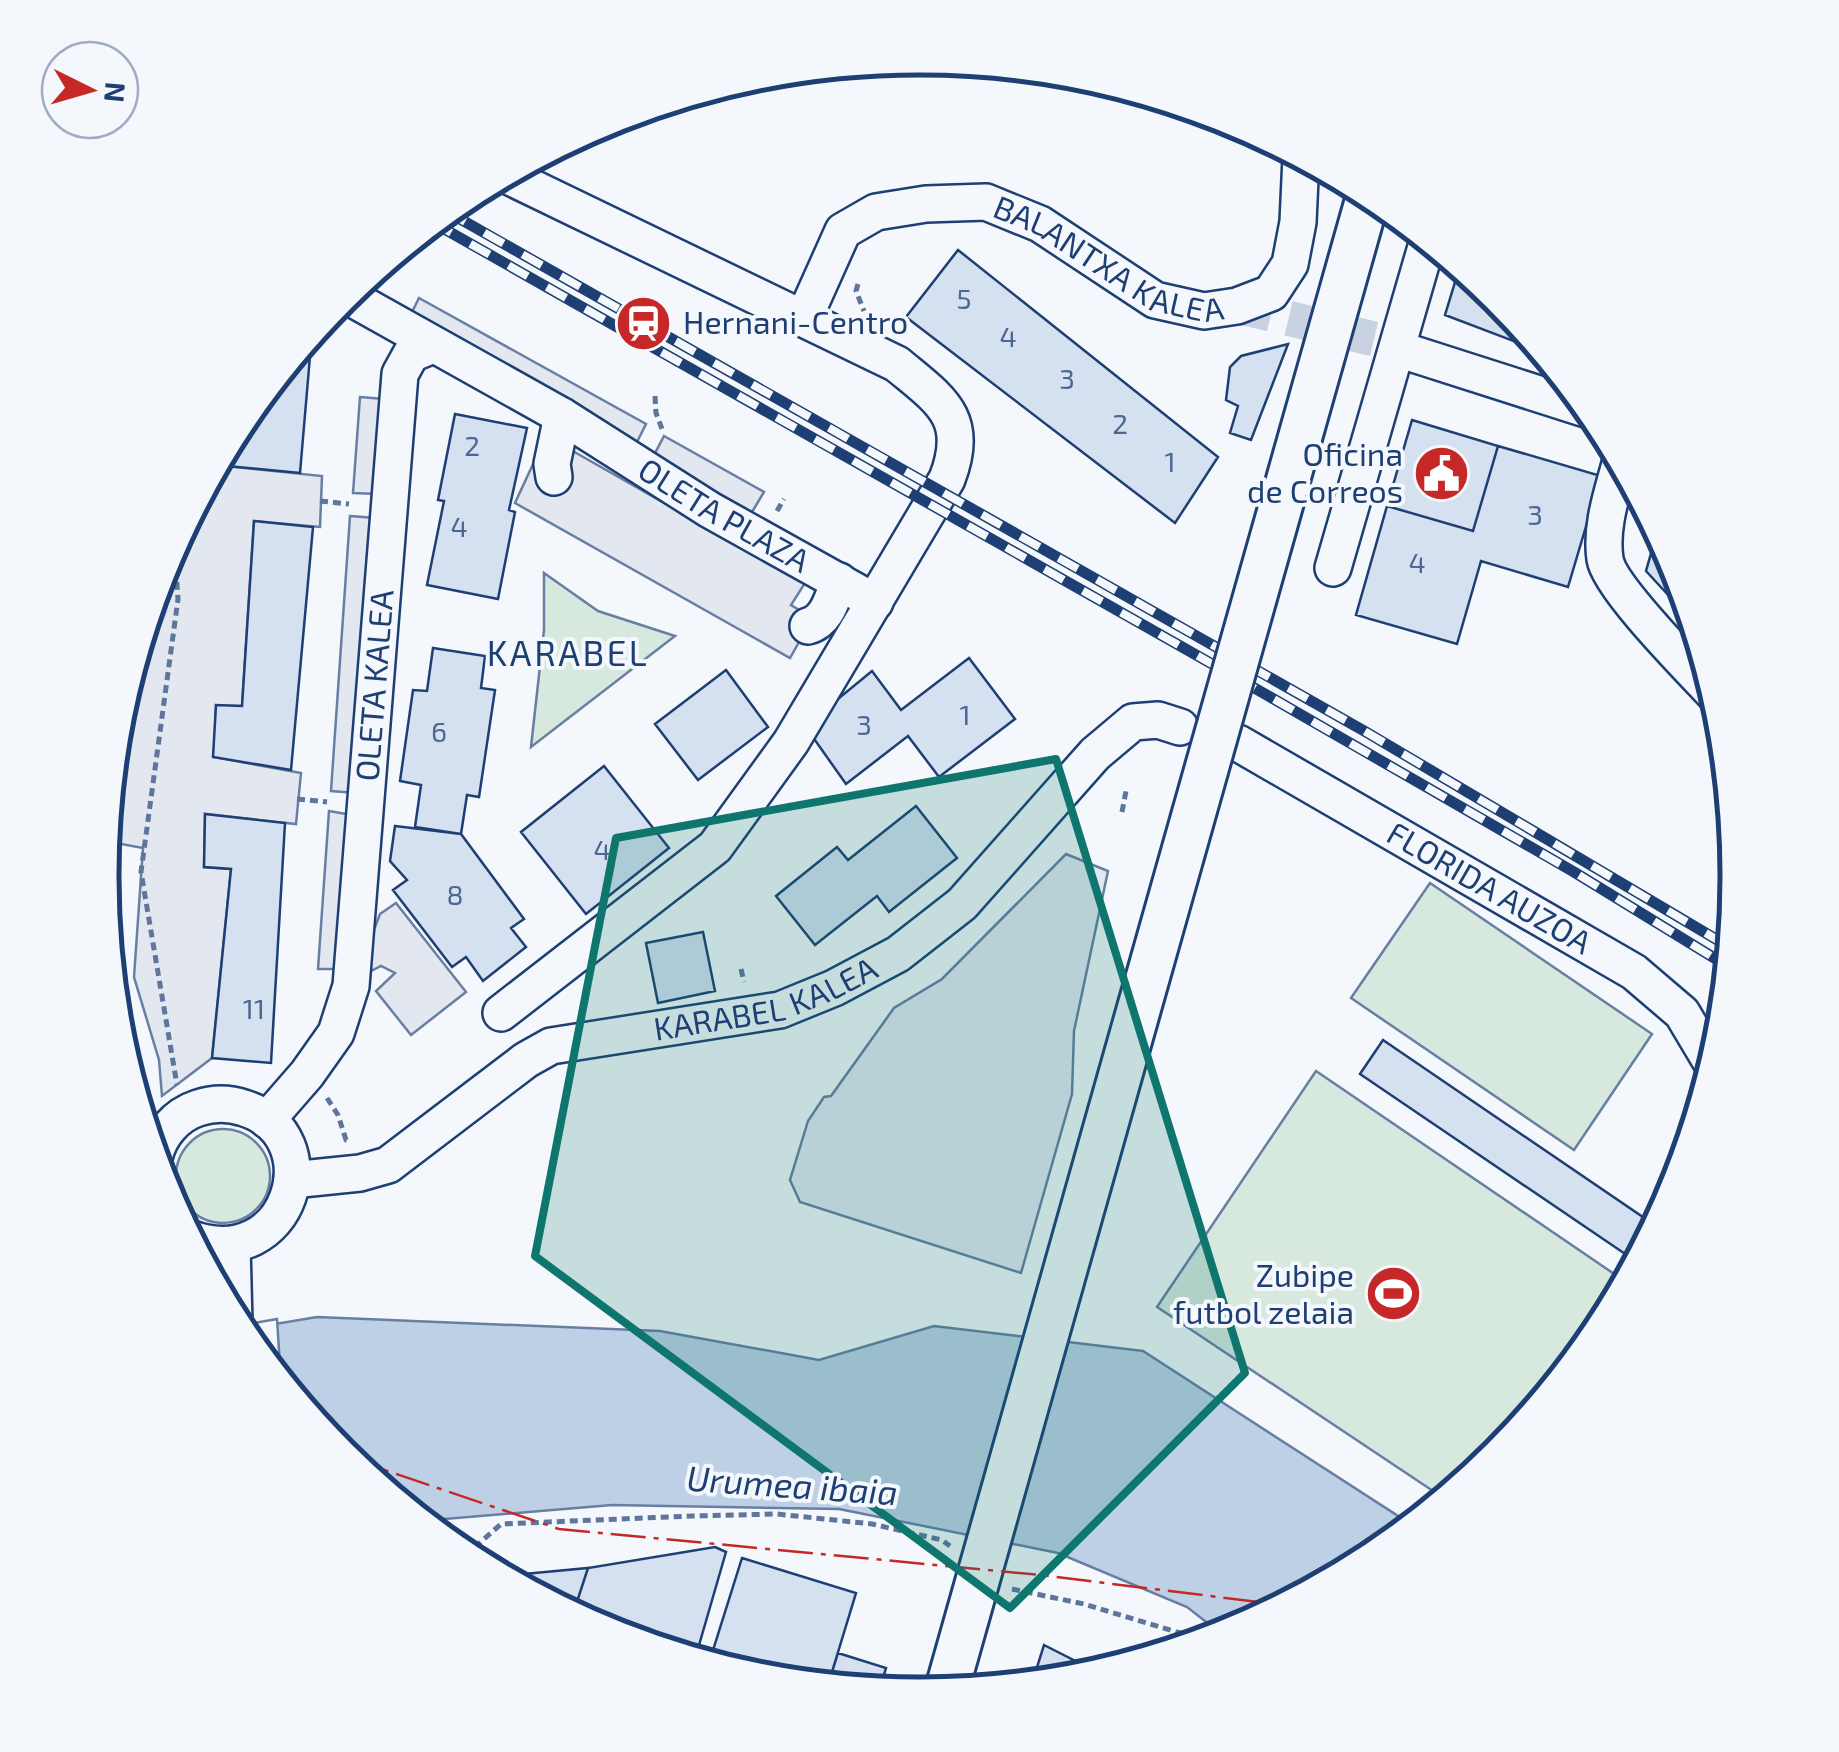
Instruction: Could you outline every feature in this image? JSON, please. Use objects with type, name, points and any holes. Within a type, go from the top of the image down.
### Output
[{"type":"main road","points":[[951,1676],[1364,210]]},
{"type":"street","name":"BALANTXA KALEA","points":[[804,318],[844,231],[876,212],[926,204],[986,202],[1040,224],[1155,300],[1204,311],[1237,306],[1271,292],[1290,264],[1301,172]]},
{"type":"street","points":[[501,1013],[715,847],[791,742],[947,478],[956,454],[955,431],[947,409],[897,364],[520,182]]},
{"type":"street","points":[[1333,568],[1424,255]]},
{"type":"street","points":[[360,303],[433,345]]},
{"type":"street","name":"OLETA PLAZA","points":[[433,345],[562,416],[710,510],[839,582],[829,608],[817,624],[808,626]]},
{"type":"street","name":"OLETA KALEA","points":[[267,1120],[307,1074],[336,1032],[351,986],[400,374],[411,354],[433,345]]},
{"type":"street","points":[[1398,349],[1565,403]]},
{"type":"street","points":[[554,478],[552,464],[562,416]]},
{"type":"street","points":[[1615,480],[1606,522],[1605,561],[1618,587],[1693,671]]},
{"type":"street","points":[[839,582],[875,602]]},
{"type":"street","name":"KARABEL KALEA","points":[[292,1180],[360,1174],[388,1165],[526,1060],[551,1046],[780,1010],[834,988],[898,954],[962,904],[1094,754],[1133,722],[1158,720],[1180,727]]},
{"type":"street","name":"FLORIDA AUZOA","points":[[1238,744],[1634,972],[1682,1013],[1702,1046]]},
{"type":"street","points":[[162,1136],[179,1118],[196,1108],[233,1104],[267,1120],[287,1147],[292,1180],[286,1204],[274,1223],[255,1238],[232,1245],[209,1244]]},
{"type":"street","points":[[232,1245],[233,1288]]},
{"type":"path","points":[[655,396],[662,429]]},
{"type":"path","points":[[320,500],[349,504]]},
{"type":"path","points":[[176,576],[178,599],[142,872],[177,1085]]},
{"type":"path","points":[[1122,812],[1126,791]]},
{"type":"path","points":[[297,799],[327,802]]},
{"type":"path","points":[[307,1074],[320,1086],[338,1116],[346,1140],[365,1145]]},
{"type":"path","points":[[478,1544],[501,1524],[777,1514],[872,1524],[942,1540],[958,1552]]},
{"type":"path","points":[[1006,1588],[1084,1604],[1180,1633]]},
{"type":"highlighted area","points":[[1056,759],[1245,1373],[1010,1608],[535,1256],[616,838]]},
{"type":"shaded area","points":[[419,298],[646,424],[636,444],[410,316]]},
{"type":"shaded area","points":[[360,397],[384,399],[377,494],[353,493]]},
{"type":"shaded area","points":[[664,436],[764,492],[752,512],[653,457]]},
{"type":"shaded area","points":[[571,450],[805,583],[791,605],[799,610],[808,626],[790,658],[515,503],[534,462],[554,477]]},
{"type":"shaded area","points":[[231,467],[322,476],[320,527],[254,521],[242,706],[216,706],[214,757],[301,773],[296,824],[205,814],[204,867],[231,869],[212,1058],[162,1096],[159,1060],[134,977],[143,848],[120,844],[125,771],[134,720],[161,619],[201,522]]},
{"type":"shaded area","points":[[350,516],[375,518],[356,793],[331,791]]},
{"type":"shaded area","points":[[544,573],[598,611],[675,636],[531,747],[544,630]]},
{"type":"shaded area","points":[[329,811],[352,815],[343,969],[318,969]]},
{"type":"shaded area","points":[[1066,854],[1108,871],[1074,1031],[1072,1094],[1021,1273],[800,1202],[790,1180],[808,1121],[824,1097],[831,1096],[894,1008],[942,979]]},
{"type":"shaded area","points":[[1430,883],[1652,1034],[1574,1150],[1351,998]]},
{"type":"shaded area","points":[[396,903],[466,992],[411,1035],[376,991],[395,973],[381,966],[367,973],[372,935],[380,914]]},
{"type":"shaded area","name":"Zubipe futbol zelaia","points":[[1316,1071],[1614,1274],[1586,1321],[1522,1404],[1432,1491],[1157,1307]]},
{"type":"shaded area","points":[[223,1129],[249,1137],[262,1150],[269,1167],[269,1185],[262,1202],[249,1215],[223,1223],[192,1211],[176,1175],[180,1158],[190,1143],[205,1133]]},
{"type":"water","name":"Urumea ibaia","points":[[317,1317],[660,1331],[819,1360],[934,1326],[1143,1351],[1399,1517],[1320,1570],[1207,1623],[1187,1607],[1058,1553],[839,1509],[612,1505],[443,1519],[353,1442],[317,1404],[257,1327]]},
{"type":"pier","points":[[277,1319],[279,1358],[254,1323]]},
{"type":"building","points":[[958,250],[1218,457],[1175,523],[906,317]]},
{"type":"building","points":[[1455,281],[1516,342],[1445,315]]},
{"type":"building","points":[[1288,344],[1251,440],[1230,433],[1238,406],[1226,400],[1230,367],[1241,356]]},
{"type":"building","points":[[310,357],[300,473],[231,466]]},
{"type":"building","points":[[455,414],[527,428],[509,510],[515,512],[498,599],[427,585],[444,501],[438,500]]},
{"type":"building","points":[[1412,420],[1498,446],[1473,531],[1387,506]]},
{"type":"building","points":[[1498,446],[1601,476],[1568,587],[1481,561],[1457,644],[1356,615],[1387,506],[1473,531]]},
{"type":"building","points":[[254,521],[313,527],[291,770],[213,757],[216,705],[242,706]]},
{"type":"building","points":[[1652,551],[1670,597],[1646,571]]},
{"type":"building","points":[[433,648],[485,656],[481,688],[495,690],[479,797],[467,795],[461,834],[415,827],[421,785],[400,781],[413,690],[427,691]]},
{"type":"building","points":[[969,658],[1015,719],[939,777],[908,736],[846,784],[805,726],[872,671],[901,710]]},
{"type":"building","points":[[726,670],[768,727],[698,780],[655,724]]},
{"type":"building","points":[[604,766],[669,848],[586,914],[521,832]]},
{"type":"building","points":[[916,806],[957,858],[889,912],[877,896],[815,945],[776,896],[837,847],[848,860]]},
{"type":"building","points":[[205,814],[285,823],[271,1063],[212,1058],[231,869],[204,867]]},
{"type":"building","points":[[395,826],[461,834],[524,919],[511,928],[526,947],[483,981],[466,957],[452,967],[393,890],[407,880],[390,861]]},
{"type":"building","points":[[703,932],[715,991],[658,1003],[646,943]]},
{"type":"building","points":[[1383,1040],[1644,1218],[1625,1254],[1360,1074]]},
{"type":"building","points":[[715,1547],[726,1552],[699,1646],[578,1600],[588,1568]]},
{"type":"building","points":[[742,1558],[856,1593],[832,1672],[713,1650]]},
{"type":"building","points":[[588,1568],[578,1600],[526,1574]]},
{"type":"building","points":[[1044,1645],[1077,1662],[1076,1662],[1037,1668]]},
{"type":"building","points":[[838,1653],[886,1668],[884,1676],[832,1672]]},
{"type":"tunnel","points":[[1237,306],[1387,342]]},
{"type":"railway","points":[[461,220],[1366,732],[1718,940]]},
{"type":"railway","points":[[447,230],[1265,694],[1574,872],[1716,959]]},
{"type":"power","points":[[382,1469],[559,1529],[1040,1575],[1257,1602]]},
{"type":"place","name":"Hernani-Centro","points":[[644,323]]},
{"type":"place","name":"Oficina de Correos","points":[[1442,473]]},
{"type":"place","name":"Zubipe futbol zelaia","points":[[1393,1294]]},
{"type":"district","name":"KARABEL","points":[[568,654]]}]
